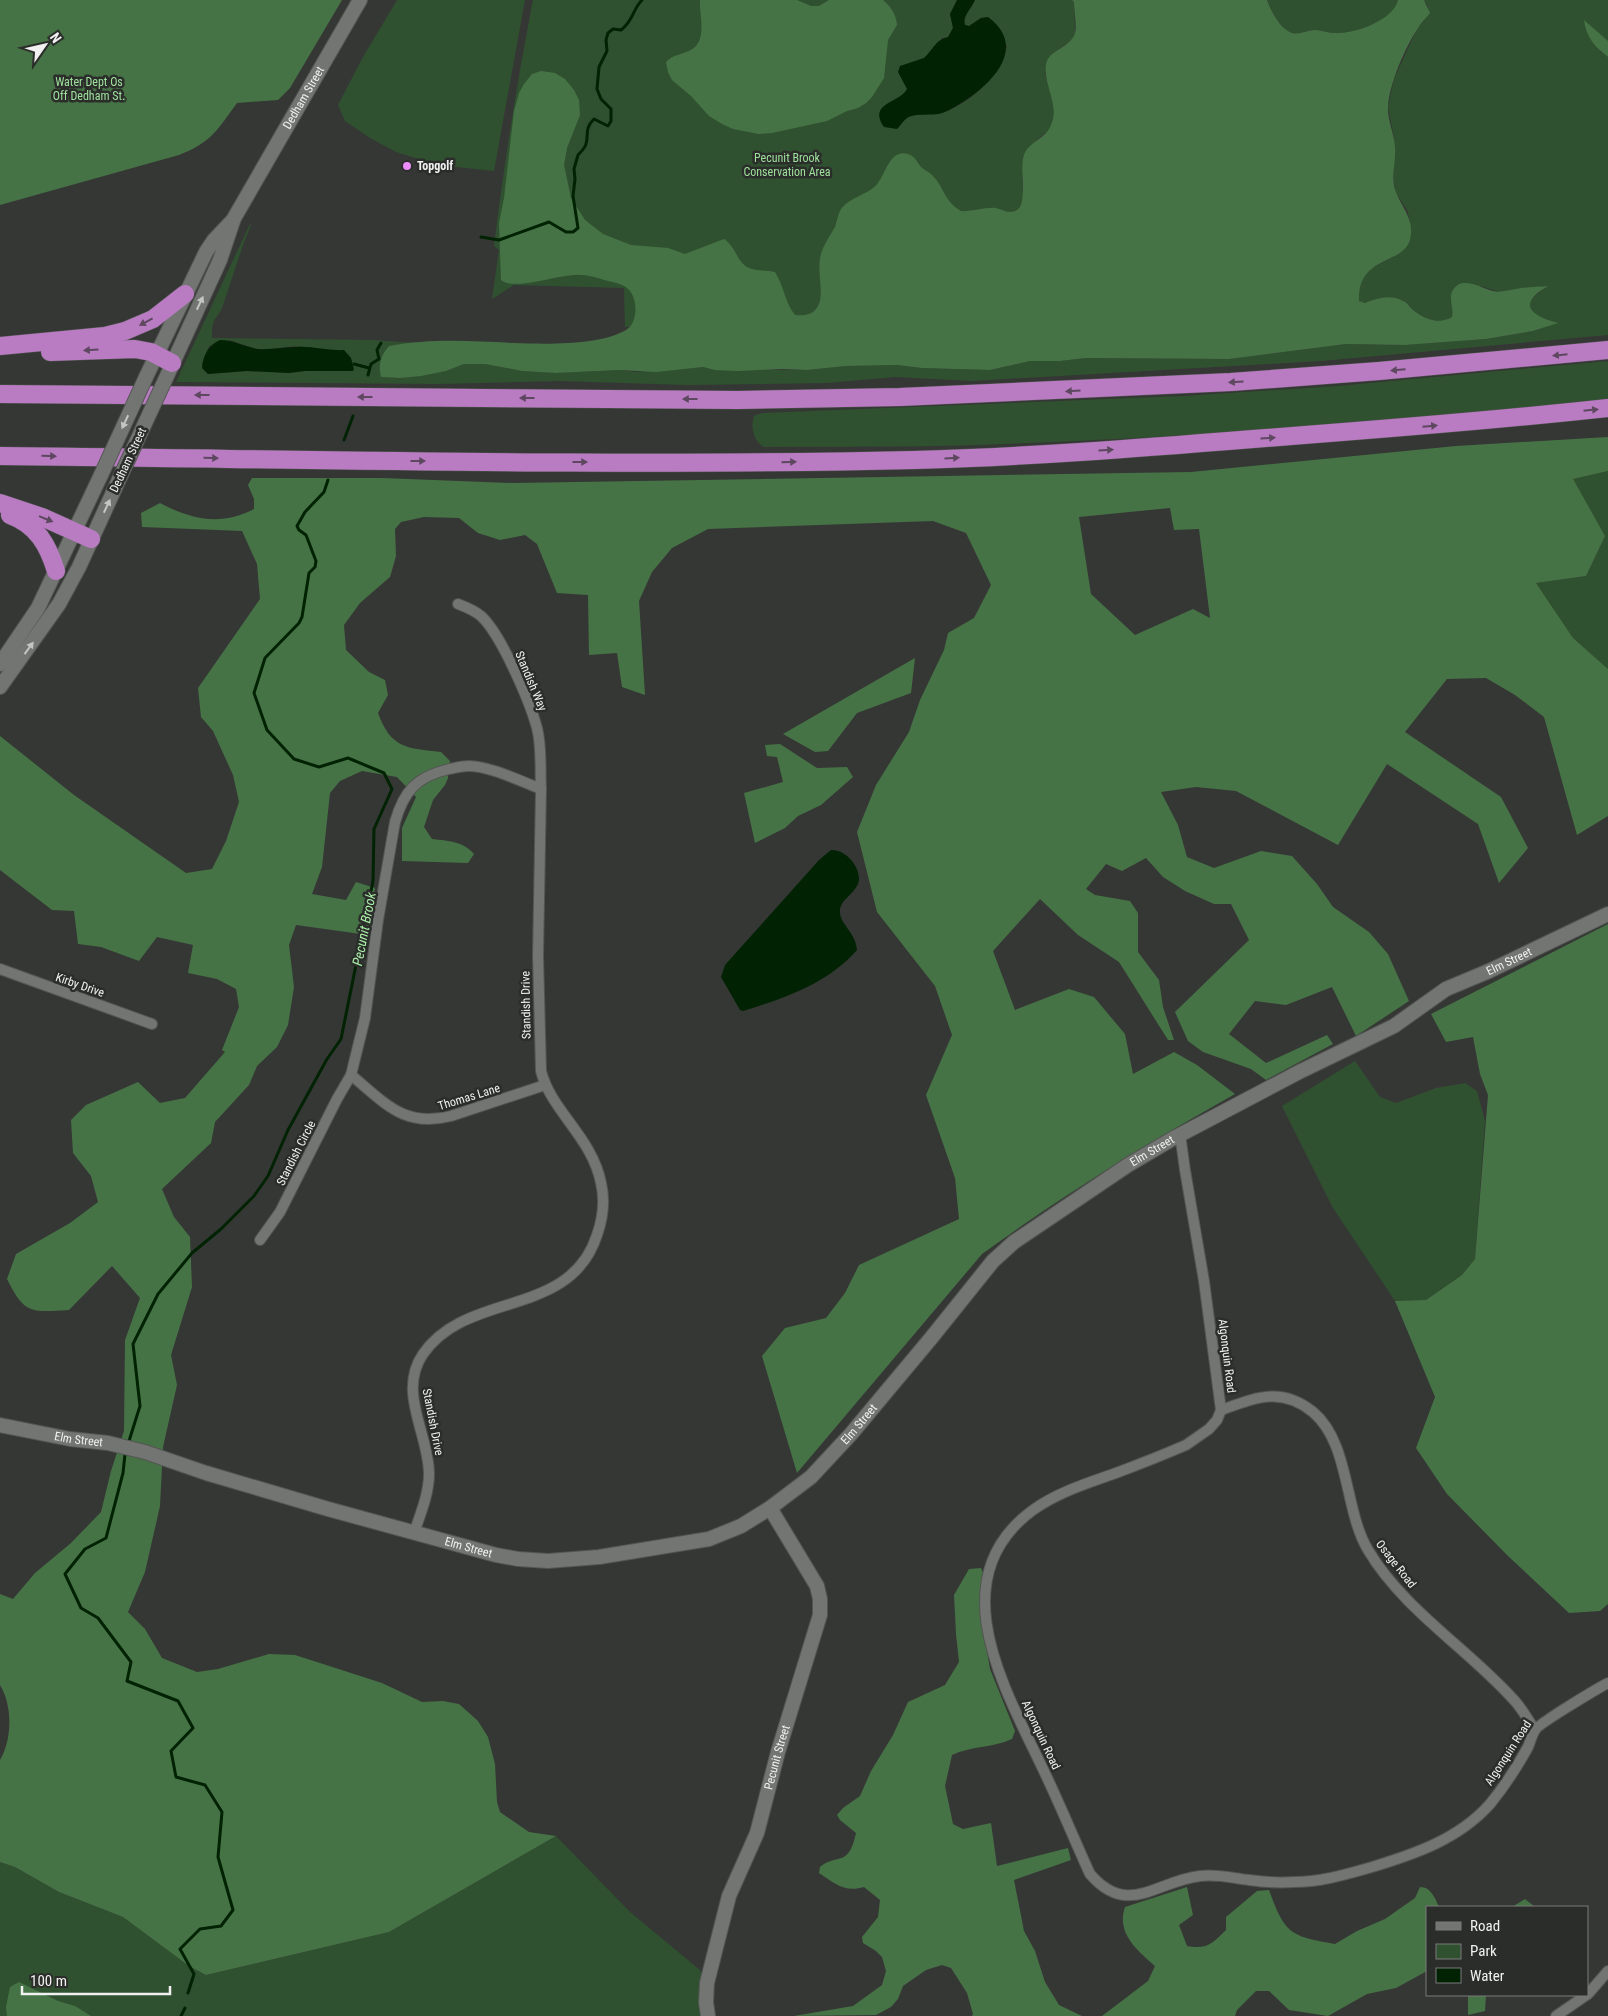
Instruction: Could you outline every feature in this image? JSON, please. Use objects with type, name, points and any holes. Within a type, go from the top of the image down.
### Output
[{"type":"highway","points":[[0,346],[105,336],[125,332],[153,319],[185,294]]},
{"type":"highway","points":[[0,354],[141,350],[156,355],[169,370]]},
{"type":"highway","points":[[0,394],[738,400],[928,396],[1240,382],[1388,371],[1608,350]]},
{"type":"highway","points":[[0,456],[523,462],[919,460],[1144,448],[1414,427],[1608,408]]},
{"type":"highway","points":[[0,504],[42,517],[92,539]]},
{"type":"highway","points":[[0,512],[22,520],[36,531],[48,548],[56,571]]},
{"type":"street","name":"Dedham Street","points":[[0,664],[38,608],[156,355],[210,246],[233,220],[360,0]]},
{"type":"street","name":"Dedham Street","points":[[0,687],[59,604],[92,539],[220,260],[233,220]]},
{"type":"street","name":"Standish Way","points":[[458,604],[470,608],[488,624],[505,651],[522,688],[532,712],[538,735],[541,789]]},
{"type":"street","points":[[351,1076],[365,1018],[378,920],[395,822],[406,794],[413,785],[423,778],[440,771],[468,766],[501,774],[541,789]]},
{"type":"street","name":"Standish Drive","points":[[414,1533],[424,1502],[429,1475],[424,1439],[412,1392],[414,1375],[422,1355],[431,1344],[465,1320],[538,1295],[565,1280],[586,1258],[594,1244],[599,1229],[603,1201],[599,1172],[584,1141],[546,1085],[541,1070],[538,956],[541,789]]},
{"type":"street","name":"Elm Street","points":[[0,1425],[70,1439],[108,1443],[145,1452],[262,1490],[503,1556],[533,1560],[568,1560],[709,1539],[731,1531],[770,1508],[810,1477],[851,1434],[1004,1250],[1128,1165],[1180,1134],[1299,1072],[1394,1026],[1446,989],[1490,972],[1608,914]]},
{"type":"street","name":"Kirby Drive","points":[[0,969],[152,1024]]},
{"type":"street","name":"Thomas Lane","points":[[351,1076],[389,1107],[401,1114],[424,1120],[437,1120],[451,1116],[546,1085]]},
{"type":"street","name":"Standish Circle","points":[[260,1240],[280,1212],[337,1099],[351,1076]]},
{"type":"street","name":"Algonquin Road","points":[[1180,1134],[1204,1281],[1221,1410],[1217,1420],[1210,1429],[1186,1445],[1076,1488],[1044,1503],[1032,1511],[1006,1537],[991,1562],[987,1575],[985,1613],[991,1650],[1004,1684],[1090,1874],[1100,1885],[1118,1895],[1133,1896],[1178,1881],[1214,1875],[1249,1880],[1294,1882],[1316,1880],[1348,1874],[1410,1856],[1462,1830],[1478,1816],[1506,1782],[1524,1754],[1535,1730],[1608,1683]]},
{"type":"street","name":"Osage Road","points":[[1221,1410],[1258,1396],[1281,1397],[1297,1401],[1322,1421],[1338,1453],[1359,1534],[1380,1567],[1412,1603],[1515,1701],[1535,1730]]},
{"type":"street","name":"Pecunit Street","points":[[708,2016],[706,2002],[707,1983],[729,1896],[757,1833],[778,1752],[820,1615],[820,1599],[817,1586],[770,1508]]},
{"type":"street","points":[[1588,1994],[1608,1971]]},
{"type":"street","points":[[1556,2016],[1585,1996]]},
{"type":"green space","name":"Water Dept Os Off Dedham St.","points":[[0,0],[342,0],[290,88],[278,100],[237,103],[219,128],[207,140],[179,155],[0,205]]},
{"type":"green space","points":[[397,0],[525,0],[494,171],[438,165],[396,152],[370,138],[345,121],[338,105],[363,57]]},
{"type":"green space","name":"Pecunit Brook Conservation Area","points":[[533,0],[957,0],[950,14],[953,28],[948,37],[941,38],[948,111],[960,105],[984,85],[996,69],[1007,47],[1001,30],[988,17],[981,18],[969,26],[965,25],[966,15],[975,0],[1072,0],[1074,2],[1075,33],[1071,41],[1054,52],[1045,73],[1053,103],[1053,122],[1050,129],[1036,141],[1030,152],[1022,177],[1023,197],[1021,207],[1015,212],[996,208],[959,210],[972,331],[625,327],[624,288],[514,285],[492,299],[499,250],[494,246],[502,184]]},
{"type":"green space","points":[[700,0],[797,0],[811,6],[819,6],[829,0],[883,0],[893,11],[897,25],[888,40],[884,78],[866,103],[827,121],[772,133],[759,134],[733,129],[709,116],[691,96],[672,80],[668,72],[666,62],[672,57],[691,50],[699,40],[702,27]]},
{"type":"green space","points":[[1072,0],[1267,0],[1280,24],[1292,33],[1315,30],[1342,33],[1362,29],[1381,20],[1395,7],[1398,0],[1424,0],[1430,13],[1418,28],[1403,55],[1392,86],[1388,106],[1395,147],[1394,185],[1410,221],[1411,234],[1408,244],[1402,251],[1374,267],[1366,274],[1361,285],[1359,301],[1365,303],[1379,298],[1394,298],[1406,302],[1417,313],[1426,318],[1442,321],[1452,317],[1452,293],[1461,283],[1472,284],[1499,292],[1548,286],[1538,292],[1533,298],[1530,304],[1531,309],[1540,317],[1558,323],[1533,331],[1486,339],[1405,345],[1346,344],[1229,359],[1086,358],[1060,361],[1030,361],[990,370],[922,368],[897,365],[846,366],[807,370],[737,371],[715,370],[703,367],[656,372],[619,370],[556,373],[522,371],[485,364],[464,364],[446,371],[421,376],[381,377],[381,360],[389,346],[436,341],[572,343],[615,335],[626,330],[634,320],[634,299],[630,291],[620,284],[592,276],[579,275],[516,284],[501,280],[499,223],[504,198],[514,111],[519,93],[532,74],[541,71],[555,73],[565,79],[579,100],[580,115],[567,148],[564,165],[571,198],[585,220],[603,234],[631,245],[668,248],[685,254],[724,239],[731,246],[740,261],[747,267],[775,272],[795,315],[805,315],[814,311],[820,301],[819,268],[821,254],[825,243],[835,227],[841,209],[850,201],[874,187],[881,179],[889,163],[897,155],[902,153],[908,154],[916,159],[921,167],[937,181],[951,203],[961,211],[991,208],[1011,212],[1017,210],[1022,201],[1024,155],[1030,146],[1049,130],[1053,118],[1053,102],[1047,80],[1046,65],[1051,56],[1069,42],[1075,33],[1076,22],[1074,2]]},
{"type":"green space","points":[[1267,0],[1398,0],[1389,14],[1362,29],[1342,33],[1315,30],[1292,33],[1280,24]]},
{"type":"green space","points":[[1424,0],[1608,0],[1608,41],[1584,21],[1601,52],[1608,57],[1608,335],[1321,361],[972,381],[895,377],[827,383],[687,385],[560,381],[438,384],[176,382],[250,224],[222,308],[214,321],[212,338],[373,340],[414,343],[389,346],[381,361],[382,377],[400,378],[446,371],[464,364],[485,364],[522,371],[556,373],[619,370],[636,372],[703,367],[715,370],[807,370],[846,366],[897,365],[922,368],[990,370],[1030,361],[1060,361],[1086,358],[1229,359],[1346,344],[1405,345],[1486,339],[1533,331],[1556,323],[1538,316],[1532,311],[1530,301],[1546,286],[1500,292],[1480,286],[1453,304],[1452,317],[1442,321],[1431,320],[1421,316],[1406,302],[1394,298],[1384,298],[1365,303],[1359,301],[1359,288],[1365,273],[1393,257],[1410,221],[1407,210],[1396,193],[1394,182],[1394,138],[1388,107],[1394,79],[1418,27],[1424,21],[1428,6]],"holes":[[[230,340],[256,349],[296,346],[332,351],[344,350],[353,371],[289,373],[247,371],[208,374],[205,372],[202,364],[209,346]]]},
{"type":"green space","points":[[1584,20],[1608,41],[1608,57],[1592,41]]},
{"type":"green space","points":[[1608,361],[1608,400],[1381,421],[1154,437],[913,446],[764,447],[755,438],[753,429],[754,416],[762,413],[1183,396],[1338,386]]},
{"type":"green space","points":[[1608,437],[1608,471],[1573,479],[1605,536],[1586,576],[1536,583],[1573,638],[1608,669],[1608,816],[1577,835],[1544,717],[1515,695],[1486,678],[1447,679],[1405,732],[1501,797],[1528,848],[1499,883],[1478,824],[1387,764],[1338,845],[1236,791],[1196,787],[1161,792],[1178,825],[1187,857],[1214,868],[1261,851],[1292,856],[1317,884],[1333,907],[1369,932],[1388,954],[1409,1001],[1356,1036],[1332,987],[1286,1005],[1255,1001],[1229,1034],[1266,1063],[1327,1035],[1333,1044],[1266,1080],[1251,1069],[1203,1052],[1188,1041],[1175,1012],[1249,940],[1231,904],[1214,904],[1185,891],[1163,877],[1146,858],[1122,871],[1106,864],[1086,889],[1095,895],[1130,901],[1138,913],[1138,952],[1159,980],[1163,1007],[1174,1040],[1168,1040],[1119,962],[1078,935],[1040,899],[993,951],[1015,1010],[1069,989],[1094,997],[1125,1034],[1133,1074],[1174,1052],[1197,1065],[1235,1094],[1106,1170],[982,1254],[797,1473],[762,1356],[785,1328],[826,1318],[845,1293],[859,1265],[959,1219],[955,1178],[926,1095],[952,1035],[935,986],[877,912],[857,832],[876,785],[909,732],[920,700],[944,650],[948,633],[974,618],[991,585],[966,533],[933,521],[708,529],[672,548],[652,572],[639,601],[645,695],[622,687],[617,653],[589,655],[588,595],[557,593],[537,544],[525,535],[500,540],[478,533],[459,518],[424,517],[401,522],[395,529],[396,556],[390,577],[360,603],[344,625],[346,650],[369,672],[385,680],[388,695],[378,713],[389,734],[395,740],[410,747],[441,752],[450,761],[448,778],[433,800],[424,827],[432,839],[460,844],[474,854],[468,863],[402,861],[402,828],[416,797],[397,777],[362,771],[340,781],[330,793],[322,867],[312,894],[346,900],[356,882],[375,888],[368,935],[296,925],[289,945],[294,987],[288,1025],[277,1047],[257,1066],[249,1085],[215,1122],[211,1143],[162,1189],[174,1217],[190,1237],[192,1287],[171,1355],[177,1385],[163,1447],[160,1506],[145,1572],[128,1612],[145,1629],[162,1658],[197,1672],[218,1669],[269,1654],[295,1655],[382,1683],[422,1702],[443,1701],[459,1704],[478,1721],[488,1737],[495,1764],[497,1802],[500,1812],[529,1832],[556,1836],[389,1932],[206,1975],[189,1966],[123,1917],[59,1892],[15,1867],[0,1862],[0,1760],[9,1733],[9,1713],[0,1685],[0,1594],[13,1599],[35,1573],[71,1543],[101,1512],[111,1471],[124,1431],[125,1340],[140,1298],[112,1266],[69,1310],[37,1311],[31,1309],[19,1299],[7,1279],[16,1254],[70,1223],[98,1202],[91,1176],[73,1153],[71,1120],[86,1105],[138,1082],[160,1103],[185,1098],[225,1052],[222,1050],[239,1007],[236,989],[217,979],[188,973],[193,945],[157,937],[139,961],[101,947],[78,944],[74,911],[52,910],[0,870],[0,736],[74,795],[186,873],[212,869],[226,841],[239,802],[233,775],[213,731],[201,717],[198,688],[260,599],[257,564],[242,531],[142,527],[141,513],[160,503],[195,517],[207,519],[230,518],[254,509],[254,499],[248,485],[252,478],[382,478],[513,483],[1191,472],[1456,446]],"holes":[[[1170,508],[1174,530],[1199,529],[1210,618],[1193,609],[1135,635],[1091,594],[1079,517]]]},
{"type":"green space","points":[[1608,471],[1608,669],[1573,638],[1536,583],[1586,576],[1605,536],[1572,479]]},
{"type":"green space","points":[[915,658],[911,693],[857,713],[828,751],[815,752],[783,734]]},
{"type":"green space","points":[[780,744],[817,768],[847,767],[853,777],[821,805],[798,816],[785,828],[755,843],[744,793],[783,782],[777,757],[767,756],[765,745]]},
{"type":"green space","points":[[1608,924],[1608,1604],[1600,1611],[1569,1613],[1508,1556],[1447,1494],[1416,1448],[1435,1397],[1395,1301],[1426,1300],[1462,1275],[1475,1259],[1488,1095],[1480,1074],[1473,1037],[1446,1042],[1431,1014]]},
{"type":"green space","points":[[1355,1061],[1380,1097],[1396,1103],[1436,1088],[1465,1083],[1477,1091],[1485,1121],[1475,1259],[1462,1275],[1426,1300],[1395,1301],[1333,1208],[1282,1106]]},
{"type":"green space","points":[[981,1568],[983,1573],[980,1593],[983,1628],[990,1669],[1015,1731],[1012,1739],[952,1755],[945,1786],[953,1824],[963,1829],[991,1823],[997,1866],[1068,1848],[1071,1860],[1014,1880],[1024,1931],[1035,1951],[1045,1982],[1059,2005],[1082,2016],[972,2016],[967,1993],[951,1968],[942,1965],[926,1970],[903,1986],[898,1999],[891,2007],[876,2015],[794,2016],[853,2006],[882,1985],[886,1971],[882,1957],[863,1943],[862,1937],[878,1917],[880,1900],[864,1887],[851,1889],[840,1886],[819,1873],[820,1867],[832,1860],[846,1856],[850,1851],[856,1833],[840,1820],[837,1815],[843,1808],[860,1796],[871,1771],[893,1735],[908,1702],[945,1685],[959,1662],[954,1595],[969,1569]]},
{"type":"green space","points":[[556,1836],[630,1912],[700,1970],[703,1977],[702,2016],[0,2016],[0,1862],[15,1867],[59,1892],[123,1917],[189,1966],[206,1975],[389,1932]]},
{"type":"green space","points":[[1187,1887],[1193,1915],[1179,1925],[1187,1946],[1200,1947],[1213,1942],[1221,1935],[1226,1930],[1226,1917],[1257,1891],[1269,1890],[1280,1916],[1291,1930],[1308,1938],[1335,1944],[1357,1931],[1385,1919],[1415,1898],[1420,1887],[1424,1887],[1432,1894],[1439,1906],[1426,1906],[1426,1972],[1396,1988],[1367,1994],[1328,2016],[1289,2010],[1269,1991],[1256,1991],[1237,2010],[1235,2016],[1102,2016],[1148,1981],[1155,1966],[1141,1954],[1126,1933],[1123,1925],[1125,1907]]},
{"type":"green space","points":[[1525,1899],[1534,1906],[1514,1906]]},
{"type":"green space","points":[[19,1982],[58,2001],[75,2006],[91,2016],[7,2016],[6,2007],[10,1987]]},
{"type":"green space","points":[[1468,1996],[1486,1996],[1485,2011],[1468,2015]]},
{"type":"water","points":[[957,0],[975,0],[966,15],[965,25],[969,26],[981,18],[988,17],[1001,30],[1006,44],[1004,58],[997,72],[973,95],[945,112],[911,116],[897,129],[884,127],[879,113],[882,108],[903,94],[907,89],[898,72],[900,66],[924,58],[937,43],[948,37],[953,28],[950,14]]},
{"type":"water","points":[[220,340],[258,349],[303,347],[344,350],[351,358],[354,369],[353,371],[289,373],[247,371],[208,374],[202,368],[205,355],[212,345]]},
{"type":"water","points":[[831,850],[841,852],[851,859],[859,875],[858,885],[840,907],[841,916],[854,939],[857,950],[845,962],[819,981],[790,995],[743,1011],[740,1010],[721,977],[725,965],[819,860]]},
{"type":"waterway","name":"Pecunit Brook","points":[[481,237],[499,240],[549,222],[566,232],[573,232],[578,228],[573,196],[574,169],[578,155],[583,150],[587,140],[588,129],[594,119],[608,126],[611,121],[611,109],[601,99],[597,89],[599,67],[607,51],[606,40],[608,33],[613,29],[621,30],[625,26],[642,0]]},
{"type":"waterway","name":"Pecunit Brook","points":[[368,375],[371,364],[379,359],[377,350],[381,343]]},
{"type":"waterway","points":[[354,364],[369,368]]},
{"type":"waterway","name":"Pecunit Brook","points":[[344,440],[353,416]]},
{"type":"waterway","name":"Pecunit Brook","points":[[129,1441],[140,1406],[133,1344],[158,1294],[192,1253],[221,1229],[254,1196],[268,1176],[288,1130],[327,1059],[341,1039],[373,881],[374,829],[392,789],[384,773],[348,758],[319,767],[294,759],[267,730],[254,693],[265,658],[299,623],[302,617],[309,573],[315,567],[316,561],[306,535],[297,526],[305,512],[324,492],[328,480]]},
{"type":"waterway","name":"Pecunit Brook","points":[[125,1454],[123,1473],[106,1538],[85,1549],[65,1574],[81,1608],[98,1618],[131,1662],[127,1681],[178,1701],[193,1728],[171,1751],[176,1777],[205,1785],[222,1812],[218,1857],[233,1910],[221,1926],[200,1929],[180,1949],[194,1974],[188,1993]]},
{"type":"waterway","name":"Pecunit Brook","points":[[181,2016],[185,2008]]},
{"type":"place","name":"Topgolf","points":[[407,166]]}]
